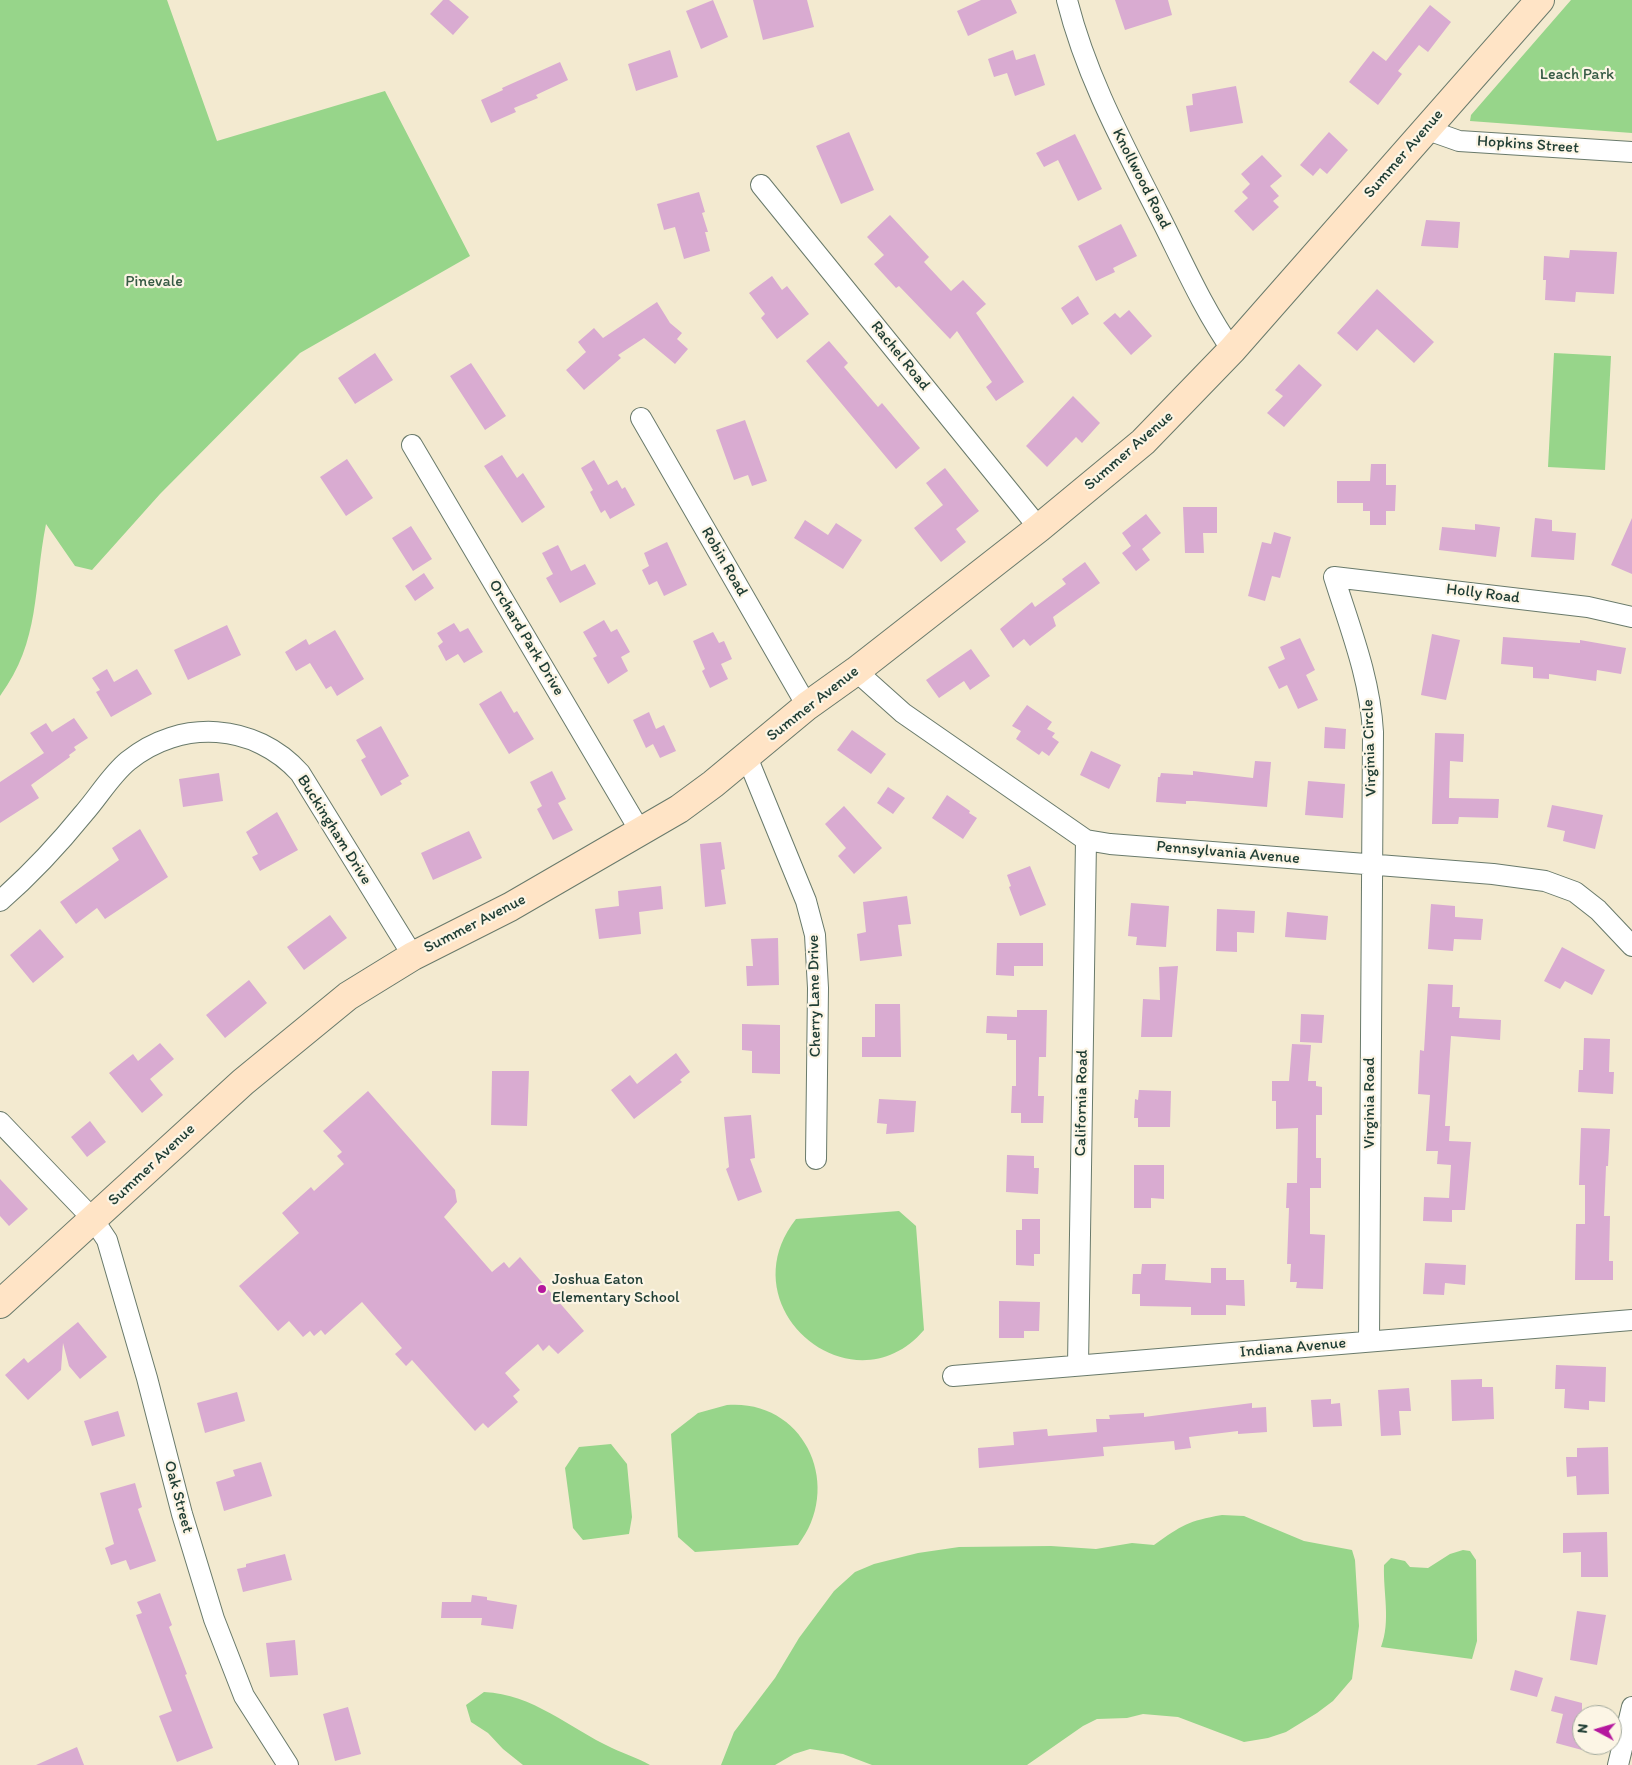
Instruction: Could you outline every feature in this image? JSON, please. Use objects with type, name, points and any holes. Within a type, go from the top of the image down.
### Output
[{"type":"street","name":"Knollwood Road","points":[[1067,0],[1082,53],[1105,108],[1194,287],[1212,320],[1232,350]]},
{"type":"street","name":"Summer Avenue","points":[[0,1304],[243,1082],[306,1028],[348,996],[413,956],[510,908],[679,808],[747,757],[807,706],[856,671],[1039,528],[1144,442],[1232,350],[1540,0]]},
{"type":"street","name":"Hopkins Street","points":[[1425,129],[1462,141],[1632,152]]},
{"type":"street","name":"Rachel Road","points":[[761,185],[1039,528]]},
{"type":"street","name":"Robin Road","points":[[641,418],[807,706]]},
{"type":"street","name":"Orchard Park Drive","points":[[412,445],[640,832]]},
{"type":"street","name":"Holly Road","points":[[1334,577],[1588,606],[1632,618]]},
{"type":"street","name":"Virginia Circle","points":[[1334,577],[1364,671],[1372,711],[1371,865]]},
{"type":"street","name":"Pennsylvania Avenue","points":[[856,671],[903,713],[1063,826],[1086,840],[1532,878],[1558,884],[1580,895],[1632,946]]},
{"type":"street","name":"Buckingham Drive","points":[[0,902],[48,855],[113,777],[134,757],[150,746],[179,734],[199,731],[225,732],[245,736],[266,746],[300,773],[413,956]]},
{"type":"street","name":"Cherry Lane Drive","points":[[747,757],[806,901],[815,936],[818,979],[816,1159]]},
{"type":"street","name":"California Road","points":[[1078,1365],[1086,840]]},
{"type":"street","name":"Virginia Road","points":[[1369,1341],[1371,865]]},
{"type":"street","name":"Oak Street","points":[[0,1122],[93,1219],[109,1244],[182,1514],[221,1637],[244,1696],[283,1764]]},
{"type":"street","name":"Indiana Avenue","points":[[953,1376],[1632,1320]]},
{"type":"street","points":[[1618,1765],[1632,1707]]},
{"type":"green space","name":"Pinevale","points":[[0,0],[167,0],[217,141],[385,91],[470,256],[300,353],[160,494],[92,570],[75,566],[46,524],[34,613],[29,634],[23,655],[0,696]]},
{"type":"green space","name":"Leach Park","points":[[1571,0],[1632,0],[1632,133],[1470,121],[1471,115]]},
{"type":"green space","points":[[1554,353],[1611,356],[1605,470],[1548,467]]},
{"type":"green space","points":[[899,1211],[916,1226],[924,1330],[895,1353],[864,1360],[834,1355],[807,1339],[787,1315],[776,1286],[778,1253],[796,1219]]},
{"type":"green space","points":[[727,1405],[754,1407],[777,1416],[796,1431],[809,1451],[816,1473],[817,1497],[811,1522],[798,1545],[695,1552],[678,1537],[671,1434],[698,1413]]},
{"type":"green space","points":[[611,1444],[627,1464],[632,1517],[629,1534],[583,1540],[573,1528],[565,1468],[579,1447]]},
{"type":"green space","points":[[1222,1515],[1244,1516],[1304,1541],[1352,1550],[1355,1560],[1359,1626],[1352,1679],[1333,1701],[1286,1732],[1268,1738],[1244,1742],[1178,1717],[1143,1714],[1127,1718],[1097,1719],[1083,1726],[1027,1765],[872,1765],[843,1754],[810,1749],[794,1754],[775,1765],[721,1765],[734,1732],[775,1678],[799,1638],[834,1591],[855,1572],[874,1564],[918,1553],[959,1547],[1051,1546],[1096,1549],[1132,1543],[1154,1545],[1186,1525],[1201,1519]]},
{"type":"green space","points":[[1463,1550],[1470,1551],[1476,1560],[1477,1641],[1472,1659],[1381,1647],[1386,1627],[1384,1565],[1391,1558],[1405,1561],[1410,1567],[1428,1568],[1450,1554]]},
{"type":"green space","points":[[484,1692],[502,1694],[535,1705],[596,1740],[650,1765],[523,1765],[503,1749],[488,1733],[471,1722],[466,1705]]},
{"type":"building","points":[[443,0],[449,0],[469,17],[453,35],[430,14]]},
{"type":"building","points":[[713,0],[728,37],[701,49],[686,11]]},
{"type":"building","points":[[753,0],[807,0],[814,27],[763,40]]},
{"type":"building","points":[[981,0],[1011,0],[1017,13],[968,36],[957,11]]},
{"type":"building","points":[[1115,0],[1168,0],[1172,15],[1125,30]]},
{"type":"building","points":[[1430,5],[1451,22],[1428,52],[1419,45],[1398,71],[1402,74],[1378,105],[1349,82],[1373,51],[1386,61]]},
{"type":"building","points":[[670,50],[678,77],[636,91],[628,64]]},
{"type":"building","points":[[1013,50],[1016,60],[1035,54],[1045,85],[1015,96],[1007,73],[994,77],[988,59]]},
{"type":"building","points":[[560,62],[568,80],[536,95],[538,98],[514,108],[516,112],[491,123],[481,100],[503,90],[502,88]]},
{"type":"building","points":[[1236,86],[1243,123],[1190,132],[1186,106],[1193,105],[1192,94]]},
{"type":"building","points":[[849,132],[874,190],[841,204],[816,146]]},
{"type":"building","points":[[1329,132],[1348,150],[1327,174],[1320,168],[1313,176],[1300,165]]},
{"type":"building","points":[[1075,134],[1102,189],[1078,201],[1058,160],[1044,167],[1036,153]]},
{"type":"building","points":[[1262,155],[1282,176],[1270,186],[1279,196],[1273,201],[1279,207],[1253,231],[1234,211],[1248,198],[1242,192],[1250,184],[1241,174]]},
{"type":"building","points":[[699,192],[705,212],[702,213],[708,232],[705,232],[710,251],[684,259],[675,227],[664,230],[657,204]]},
{"type":"building","points":[[890,215],[929,257],[924,262],[951,291],[963,280],[986,304],[976,313],[1024,382],[996,401],[986,387],[992,382],[957,331],[950,339],[899,286],[896,288],[874,264],[884,255],[867,237]]},
{"type":"building","points":[[1426,220],[1460,222],[1458,248],[1421,246]]},
{"type":"building","points":[[1121,224],[1137,256],[1113,268],[1115,272],[1096,281],[1078,246]]},
{"type":"building","points":[[1570,250],[1617,252],[1614,294],[1576,292],[1575,302],[1545,300],[1546,280],[1543,280],[1544,256],[1569,258]]},
{"type":"building","points":[[772,276],[782,290],[787,286],[809,314],[777,339],[761,318],[765,314],[749,293]]},
{"type":"building","points":[[1377,289],[1434,342],[1414,363],[1377,329],[1357,351],[1337,333]]},
{"type":"building","points":[[1078,296],[1089,314],[1072,325],[1061,308]]},
{"type":"building","points":[[657,302],[670,323],[682,333],[677,339],[688,349],[675,364],[644,338],[618,355],[621,358],[584,390],[566,370],[586,352],[578,342],[594,328],[603,338]]},
{"type":"building","points":[[1129,310],[1152,336],[1131,355],[1103,323],[1115,313],[1120,318]]},
{"type":"building","points":[[829,341],[848,363],[844,367],[878,407],[882,403],[920,448],[896,469],[806,361]]},
{"type":"building","points":[[375,353],[393,380],[355,404],[338,378]]},
{"type":"building","points":[[471,363],[506,416],[485,430],[450,376]]},
{"type":"building","points":[[1299,364],[1322,385],[1284,427],[1267,413],[1283,396],[1275,390]]},
{"type":"building","points":[[1073,396],[1100,423],[1082,443],[1076,437],[1047,467],[1026,446]]},
{"type":"building","points":[[745,420],[767,481],[752,486],[748,475],[734,480],[716,430]]},
{"type":"building","points":[[502,455],[517,478],[523,473],[545,507],[522,523],[484,466]]},
{"type":"building","points":[[347,459],[373,498],[346,516],[320,477]]},
{"type":"building","points":[[594,460],[608,485],[617,480],[622,489],[625,487],[635,505],[610,519],[605,510],[601,513],[590,492],[593,490],[581,468]]},
{"type":"building","points":[[1371,464],[1386,464],[1386,485],[1396,485],[1395,511],[1386,511],[1386,525],[1370,525],[1370,511],[1363,511],[1363,503],[1337,503],[1337,481],[1370,481]]},
{"type":"building","points":[[945,468],[979,511],[956,529],[966,542],[941,562],[914,528],[943,505],[926,483]]},
{"type":"building","points":[[1183,507],[1217,507],[1217,533],[1203,533],[1204,553],[1185,553]]},
{"type":"building","points":[[1146,514],[1161,533],[1142,549],[1150,560],[1136,571],[1122,553],[1131,546],[1122,533]]},
{"type":"building","points":[[1535,518],[1552,520],[1552,531],[1576,533],[1574,560],[1531,557]]},
{"type":"building","points":[[1632,518],[1632,574],[1611,565]]},
{"type":"building","points":[[805,520],[828,535],[836,523],[862,540],[843,569],[794,538]]},
{"type":"building","points":[[1475,524],[1500,527],[1496,557],[1439,550],[1442,527],[1475,530]]},
{"type":"building","points":[[411,526],[432,559],[413,571],[392,538]]},
{"type":"building","points":[[1274,532],[1291,537],[1280,578],[1272,576],[1265,601],[1248,596],[1262,542],[1271,544]]},
{"type":"building","points":[[667,542],[687,585],[664,596],[657,581],[649,585],[642,570],[649,566],[644,553]]},
{"type":"building","points":[[558,545],[571,571],[585,564],[596,584],[560,603],[546,578],[553,574],[542,553]]},
{"type":"building","points":[[1085,562],[1100,583],[1053,617],[1056,626],[1030,646],[1024,639],[1013,648],[1000,629],[1032,602],[1035,607],[1066,584],[1062,579]]},
{"type":"building","points":[[424,573],[434,588],[415,601],[405,586]]},
{"type":"building","points":[[604,620],[611,632],[617,629],[630,652],[621,657],[628,671],[608,684],[593,658],[597,656],[583,632]]},
{"type":"building","points":[[454,623],[460,632],[468,628],[483,652],[464,663],[458,654],[446,661],[438,646],[443,642],[437,633]]},
{"type":"building","points":[[227,625],[241,655],[188,680],[174,650]]},
{"type":"building","points":[[335,630],[364,679],[337,696],[331,686],[326,689],[310,663],[296,671],[285,652],[306,639],[309,645]]},
{"type":"building","points":[[713,632],[719,643],[724,641],[732,659],[721,664],[728,679],[710,688],[702,671],[705,669],[693,641]]},
{"type":"building","points":[[1432,634],[1460,640],[1446,700],[1421,695]]},
{"type":"building","points":[[1503,637],[1580,643],[1580,640],[1626,648],[1621,674],[1597,670],[1596,681],[1549,674],[1549,679],[1533,678],[1533,667],[1501,664]]},
{"type":"building","points":[[1300,638],[1315,670],[1306,675],[1318,700],[1298,709],[1287,685],[1279,689],[1268,667],[1285,659],[1280,647]]},
{"type":"building","points":[[971,649],[990,676],[970,690],[964,681],[939,698],[926,680]]},
{"type":"building","points":[[107,669],[114,682],[137,669],[152,694],[111,717],[96,692],[100,690],[92,678]]},
{"type":"building","points":[[501,691],[514,713],[517,711],[534,739],[509,754],[479,704]]},
{"type":"building","points":[[1027,705],[1052,722],[1047,729],[1055,733],[1052,737],[1059,742],[1049,756],[1042,751],[1039,755],[1016,739],[1021,731],[1012,726]]},
{"type":"building","points":[[649,712],[656,729],[664,725],[676,751],[660,758],[653,744],[646,748],[633,720]]},
{"type":"building","points":[[74,718],[88,738],[74,747],[76,750],[69,755],[70,757],[31,785],[39,798],[0,823],[0,782],[44,753],[30,733],[46,723],[52,732]]},
{"type":"building","points":[[381,726],[409,776],[400,781],[402,784],[381,796],[361,760],[366,757],[356,740]]},
{"type":"building","points":[[1325,727],[1346,729],[1345,749],[1324,748]]},
{"type":"building","points":[[852,730],[886,754],[871,774],[837,750]]},
{"type":"building","points":[[1435,733],[1464,734],[1463,762],[1450,761],[1449,798],[1499,799],[1498,818],[1459,817],[1458,824],[1432,824]]},
{"type":"building","points":[[1091,751],[1121,765],[1109,789],[1080,775]]},
{"type":"building","points":[[1255,761],[1271,762],[1267,807],[1194,801],[1186,801],[1186,804],[1156,802],[1158,777],[1160,777],[1161,773],[1193,775],[1193,771],[1253,778]]},
{"type":"building","points":[[552,771],[566,799],[558,803],[573,830],[553,840],[537,809],[542,806],[530,782]]},
{"type":"building","points":[[219,773],[223,801],[183,807],[179,779]]},
{"type":"building","points":[[1308,781],[1345,784],[1343,818],[1305,815]]},
{"type":"building","points":[[888,787],[905,798],[893,814],[877,803]]},
{"type":"building","points":[[947,795],[977,818],[963,839],[932,818]]},
{"type":"building","points":[[1552,805],[1603,815],[1595,849],[1563,841],[1565,831],[1547,827]]},
{"type":"building","points":[[844,806],[882,848],[854,874],[838,856],[846,848],[825,824]]},
{"type":"building","points":[[277,812],[298,850],[260,871],[252,857],[258,854],[246,832]]},
{"type":"building","points":[[140,829],[168,877],[105,919],[97,908],[76,924],[60,902],[119,860],[112,848]]},
{"type":"building","points":[[469,831],[482,858],[433,880],[421,853]]},
{"type":"building","points":[[721,842],[725,869],[721,870],[726,904],[705,907],[700,844]]},
{"type":"building","points":[[1030,866],[1046,905],[1020,916],[1009,887],[1011,886],[1007,875]]},
{"type":"building","points":[[661,886],[663,909],[639,912],[641,934],[599,939],[595,909],[619,906],[618,891]]},
{"type":"building","points":[[907,896],[911,924],[898,925],[902,956],[860,961],[857,934],[866,932],[863,902]]},
{"type":"building","points":[[1131,903],[1169,906],[1166,947],[1136,945],[1137,937],[1128,936]]},
{"type":"building","points":[[1431,904],[1455,906],[1455,917],[1483,919],[1481,940],[1454,939],[1453,951],[1428,949]]},
{"type":"building","points":[[1217,909],[1255,911],[1254,933],[1237,932],[1237,952],[1216,951]]},
{"type":"building","points":[[1287,912],[1328,916],[1326,940],[1285,937]]},
{"type":"building","points":[[330,915],[347,938],[304,970],[287,947]]},
{"type":"building","points":[[40,929],[64,957],[33,983],[10,955]]},
{"type":"building","points":[[778,938],[779,985],[747,986],[746,966],[753,966],[751,939]]},
{"type":"building","points":[[997,943],[1043,943],[1043,966],[1014,966],[1014,976],[996,975]]},
{"type":"building","points":[[1562,947],[1605,970],[1592,995],[1565,981],[1560,989],[1544,981]]},
{"type":"building","points":[[1178,966],[1172,1037],[1141,1037],[1143,999],[1160,1000],[1159,967]]},
{"type":"building","points":[[249,980],[267,1003],[225,1038],[206,1015]]},
{"type":"building","points":[[1428,984],[1453,985],[1452,1007],[1460,1007],[1459,1018],[1501,1020],[1500,1040],[1451,1036],[1445,1126],[1450,1126],[1449,1141],[1471,1142],[1465,1210],[1452,1210],[1452,1222],[1423,1221],[1424,1197],[1449,1198],[1451,1165],[1437,1164],[1438,1151],[1426,1151],[1430,1095],[1418,1094],[1420,1050],[1424,1051]]},
{"type":"building","points":[[875,1004],[900,1004],[901,1057],[862,1057],[862,1037],[875,1037]]},
{"type":"building","points":[[1017,1010],[1047,1010],[1046,1057],[1039,1057],[1038,1096],[1044,1096],[1043,1123],[1021,1123],[1021,1113],[1011,1113],[1012,1086],[1016,1086],[1016,1040],[1007,1040],[1007,1034],[986,1033],[987,1016],[1017,1017]]},
{"type":"building","points":[[1301,1014],[1324,1015],[1322,1043],[1300,1042]]},
{"type":"building","points":[[742,1024],[780,1025],[780,1074],[752,1073],[752,1051],[742,1050]]},
{"type":"building","points":[[1584,1038],[1610,1039],[1609,1072],[1614,1072],[1613,1094],[1578,1092],[1579,1070],[1583,1070]]},
{"type":"building","points":[[160,1043],[174,1059],[150,1079],[163,1095],[142,1113],[109,1073],[133,1054],[138,1061]]},
{"type":"building","points":[[1292,1044],[1311,1045],[1308,1081],[1316,1081],[1316,1086],[1322,1087],[1322,1115],[1316,1115],[1316,1158],[1321,1158],[1321,1188],[1310,1188],[1310,1234],[1325,1235],[1323,1289],[1296,1288],[1297,1282],[1290,1282],[1291,1264],[1287,1264],[1289,1208],[1286,1208],[1287,1183],[1297,1183],[1298,1128],[1276,1129],[1276,1101],[1272,1101],[1272,1081],[1289,1081]]},
{"type":"building","points":[[676,1053],[690,1072],[680,1080],[682,1082],[634,1119],[611,1090],[630,1075],[637,1084]]},
{"type":"building","points":[[492,1071],[529,1071],[527,1126],[491,1125]]},
{"type":"building","points":[[1139,1090],[1171,1091],[1170,1127],[1138,1127],[1138,1118],[1134,1118],[1135,1099],[1138,1100]]},
{"type":"building","points":[[368,1091],[455,1190],[457,1202],[444,1217],[492,1272],[504,1262],[509,1268],[520,1257],[584,1331],[558,1354],[549,1345],[543,1351],[538,1344],[505,1373],[520,1390],[513,1396],[518,1402],[488,1428],[483,1423],[475,1431],[412,1360],[406,1366],[395,1354],[402,1348],[362,1302],[325,1335],[321,1330],[314,1336],[310,1331],[303,1337],[289,1321],[278,1331],[239,1286],[299,1233],[282,1213],[311,1187],[314,1191],[344,1164],[337,1156],[342,1152],[323,1131]]},
{"type":"building","points":[[879,1099],[916,1101],[914,1132],[886,1134],[887,1124],[877,1123]]},
{"type":"building","points":[[751,1115],[755,1158],[750,1159],[762,1192],[738,1201],[726,1169],[729,1167],[724,1117]]},
{"type":"building","points":[[90,1121],[106,1142],[87,1157],[71,1137]]},
{"type":"building","points":[[1581,1128],[1610,1129],[1604,1216],[1610,1216],[1609,1261],[1613,1261],[1613,1280],[1575,1280],[1576,1224],[1585,1224],[1585,1185],[1579,1185]]},
{"type":"building","points":[[1007,1155],[1034,1156],[1034,1168],[1039,1168],[1038,1194],[1006,1192]]},
{"type":"building","points":[[1134,1165],[1164,1165],[1164,1199],[1151,1198],[1151,1208],[1134,1208]]},
{"type":"building","points":[[0,1179],[28,1209],[9,1226],[0,1216]]},
{"type":"building","points":[[1022,1219],[1040,1219],[1040,1254],[1034,1254],[1034,1266],[1016,1265],[1016,1230],[1022,1230]]},
{"type":"building","points":[[1425,1263],[1466,1265],[1465,1285],[1445,1283],[1444,1295],[1423,1294]]},
{"type":"building","points":[[1142,1264],[1166,1264],[1165,1280],[1211,1283],[1211,1268],[1226,1268],[1226,1280],[1244,1280],[1245,1306],[1226,1305],[1226,1315],[1191,1315],[1191,1307],[1140,1306],[1140,1294],[1132,1294],[1133,1274],[1141,1274]]},
{"type":"building","points":[[999,1301],[1040,1302],[1039,1331],[1024,1331],[1024,1338],[999,1338]]},
{"type":"building","points":[[78,1322],[107,1357],[80,1379],[69,1366],[63,1343],[61,1370],[28,1400],[5,1375],[24,1358],[28,1363]]},
{"type":"building","points":[[1556,1365],[1606,1367],[1605,1402],[1589,1401],[1589,1410],[1564,1408],[1565,1389],[1555,1389]]},
{"type":"building","points":[[1482,1379],[1482,1387],[1493,1387],[1494,1419],[1452,1421],[1451,1380]]},
{"type":"building","points":[[1409,1388],[1411,1411],[1399,1411],[1401,1435],[1381,1436],[1378,1390]]},
{"type":"building","points":[[237,1392],[245,1421],[205,1433],[197,1403]]},
{"type":"building","points":[[1331,1399],[1331,1404],[1340,1403],[1342,1426],[1313,1427],[1311,1400]]},
{"type":"building","points":[[1252,1403],[1252,1408],[1266,1407],[1267,1432],[1238,1434],[1238,1431],[1189,1437],[1191,1448],[1175,1450],[1174,1441],[1103,1447],[1104,1456],[979,1468],[978,1448],[1014,1445],[1013,1432],[1047,1429],[1048,1436],[1097,1432],[1096,1419],[1110,1419],[1109,1415],[1144,1413],[1144,1417]]},
{"type":"building","points":[[118,1411],[125,1436],[92,1446],[84,1421]]},
{"type":"building","points":[[1608,1447],[1609,1494],[1577,1495],[1576,1476],[1567,1477],[1566,1457],[1577,1457],[1577,1448]]},
{"type":"building","points":[[261,1462],[272,1496],[224,1511],[216,1482],[235,1476],[233,1470]]},
{"type":"building","points":[[135,1483],[142,1507],[138,1509],[156,1561],[130,1570],[126,1560],[111,1565],[105,1548],[114,1544],[100,1493]]},
{"type":"building","points":[[1607,1532],[1608,1577],[1581,1577],[1581,1552],[1563,1553],[1563,1533]]},
{"type":"building","points":[[285,1554],[292,1580],[243,1592],[237,1569],[246,1567],[246,1564]]},
{"type":"building","points":[[160,1593],[172,1625],[169,1627],[187,1674],[185,1675],[213,1748],[177,1762],[159,1716],[172,1711],[136,1615],[142,1613],[137,1602]]},
{"type":"building","points":[[472,1595],[487,1597],[487,1600],[517,1605],[513,1629],[481,1625],[482,1618],[441,1618],[442,1602],[471,1602]]},
{"type":"building","points":[[1577,1611],[1606,1615],[1597,1665],[1570,1660]]},
{"type":"building","points":[[295,1640],[298,1675],[270,1677],[266,1643]]},
{"type":"building","points":[[1515,1670],[1543,1678],[1537,1697],[1510,1690]]},
{"type":"building","points":[[1555,1696],[1582,1703],[1582,1705],[1572,1705],[1572,1747],[1556,1743],[1563,1714],[1551,1711]]},
{"type":"building","points":[[348,1707],[361,1754],[335,1761],[323,1714]]},
{"type":"building","points":[[77,1747],[84,1765],[36,1765]]},
{"type":"place","name":"Joshua Eaton Elementary School","points":[[542,1289]]}]
